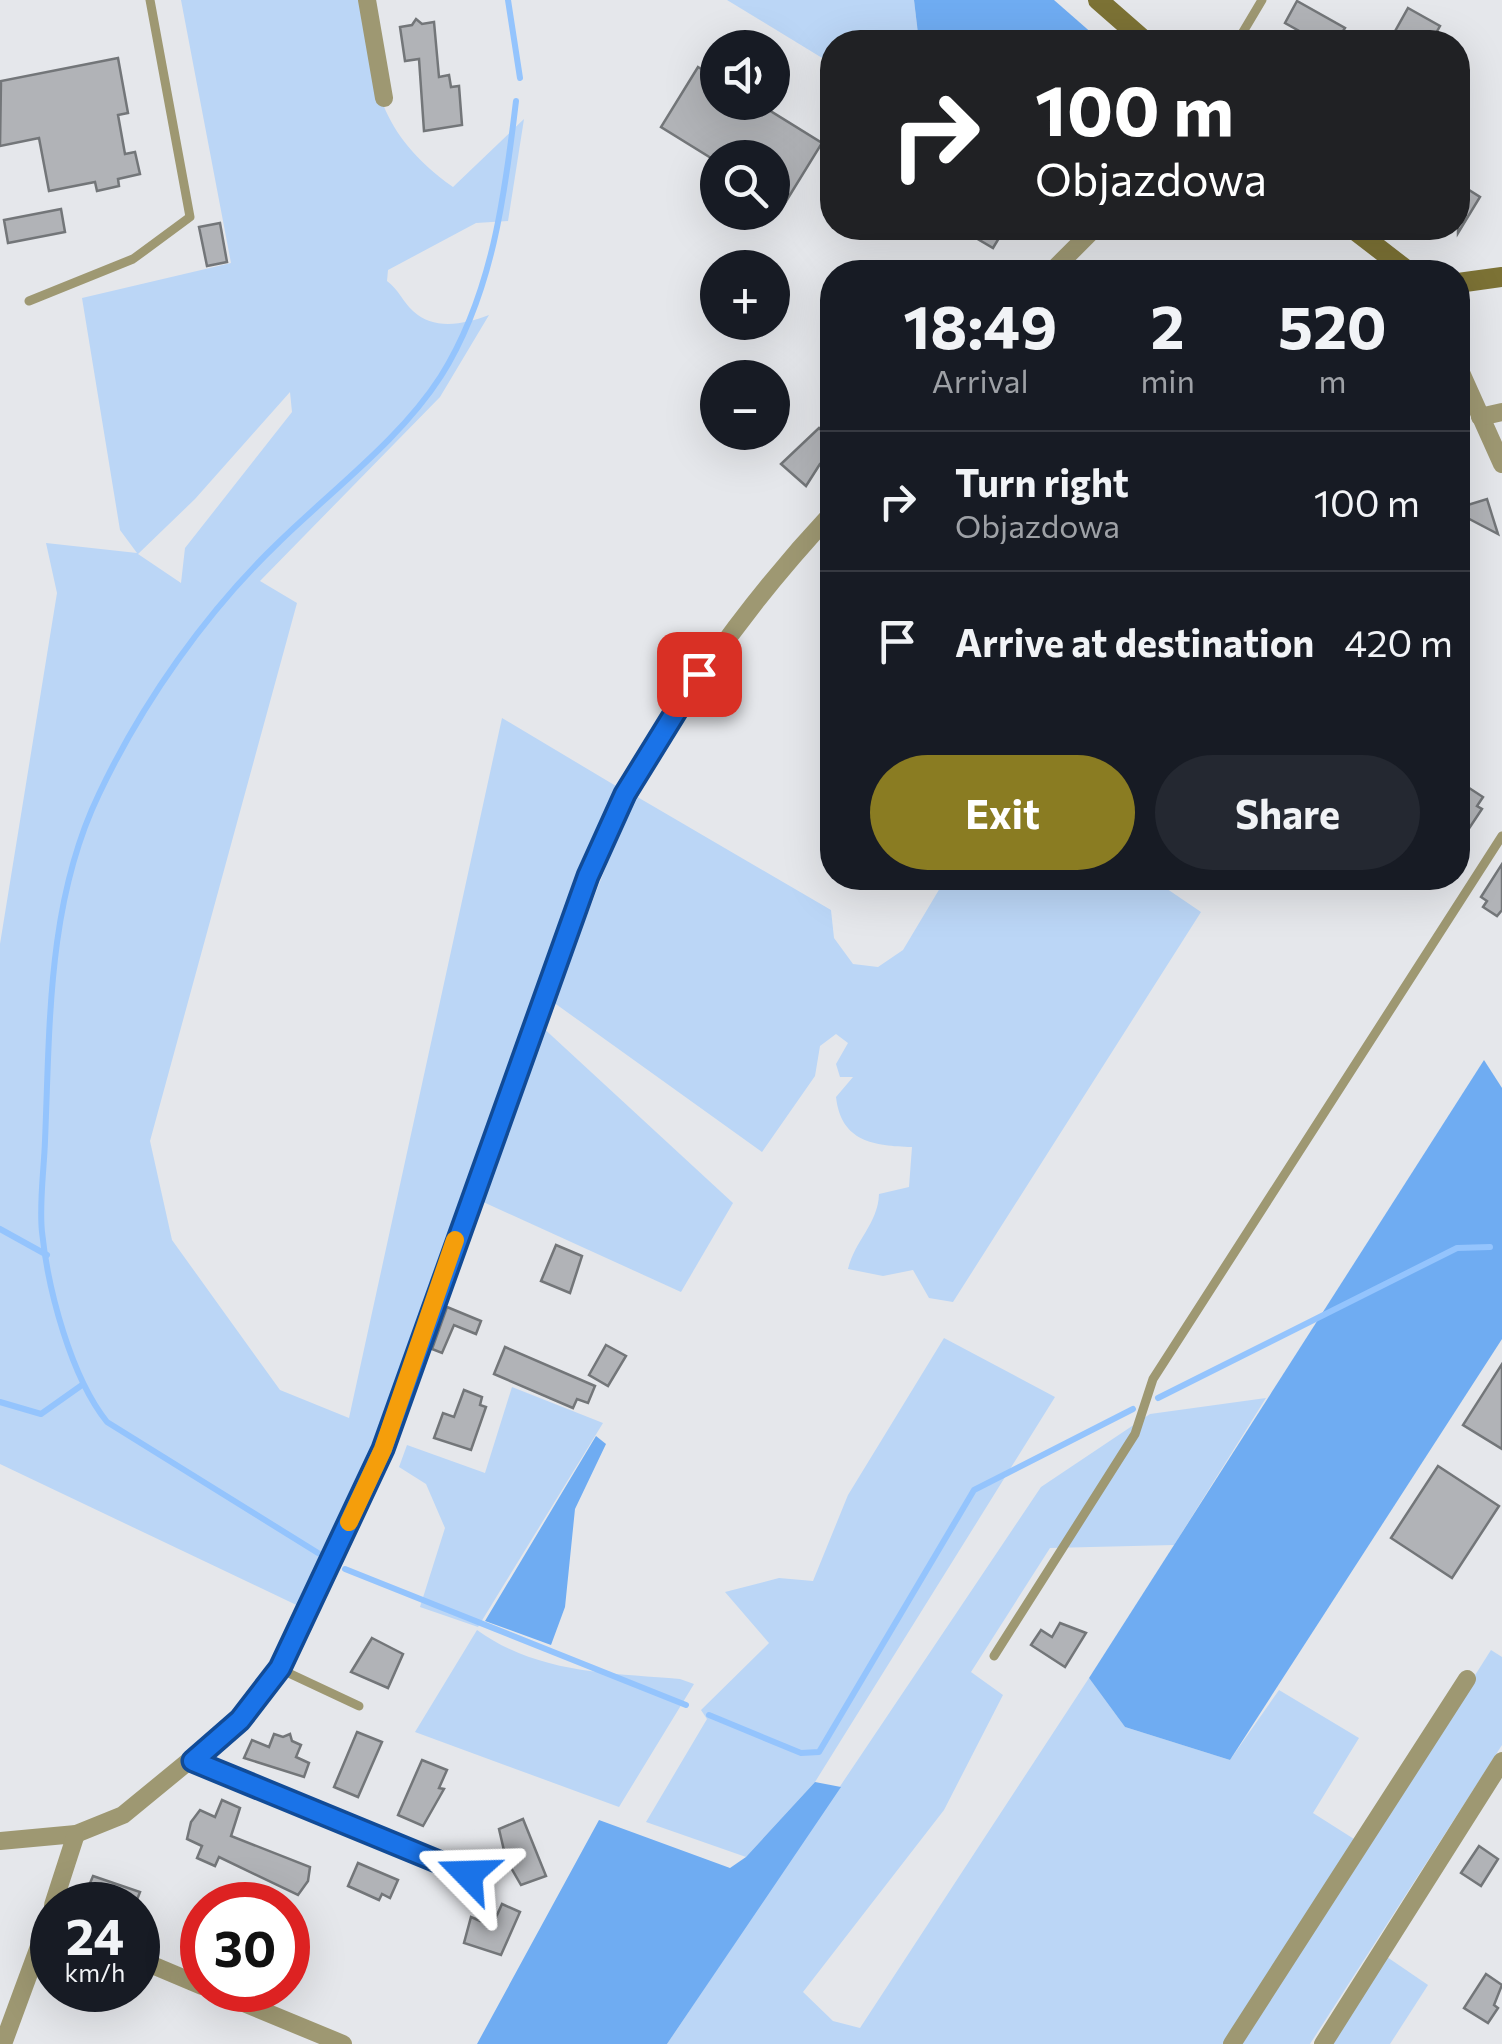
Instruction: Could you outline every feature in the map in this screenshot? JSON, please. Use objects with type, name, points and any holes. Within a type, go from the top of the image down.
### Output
[{"type":"main road","points":[[1098,0],[1132,30]]},
{"type":"main road","points":[[1368,240],[1393,260]]},
{"type":"main road","points":[[1470,282],[1502,278]]},
{"type":"street","points":[[367,0],[384,98]]},
{"type":"street","points":[[1063,260],[1083,240]]},
{"type":"street","points":[[1470,394],[1502,464]]},
{"type":"street","points":[[1480,417],[1502,412]]},
{"type":"street","points":[[0,1841],[76,1834],[123,1815],[240,1720],[280,1668],[383,1449],[561,948],[625,794],[714,650],[820,534]]},
{"type":"street","points":[[1232,2044],[1467,1680]]},
{"type":"street","points":[[193,1761],[468,1874]]},
{"type":"street","points":[[1323,2044],[1502,1761]]},
{"type":"street","points":[[62,1882],[76,1834]]},
{"type":"street","points":[[2,2044],[30,1972]]},
{"type":"street","points":[[265,2012],[343,2044]]},
{"type":"lane","points":[[28,302],[133,259],[190,217],[150,0]]},
{"type":"lane","points":[[1244,30],[1262,0]]},
{"type":"lane","points":[[1470,886],[1502,836]]},
{"type":"lane","points":[[994,1656],[1135,1434],[1154,1379],[1467,890]]},
{"type":"lane","points":[[280,1668],[359,1706]]},
{"type":"shaded area","points":[[181,0],[360,0],[376,83],[394,127],[428,167],[453,187],[524,119],[508,221],[476,223],[388,270],[387,281],[421,317],[440,323],[460,323],[489,315],[440,397],[260,581],[297,603],[150,1141],[172,1240],[280,1390],[349,1418],[502,718],[621,789],[595,835],[383,1429],[330,1548],[322,1551],[309,1611],[0,1464],[0,944],[57,593],[46,543],[137,553],[120,530],[82,298],[231,263]],"holes":[[[290,392],[292,412],[185,548],[181,583],[138,554],[195,499]]]},
{"type":"shaded area","points":[[727,0],[914,0],[918,30],[820,30],[820,57],[790,38],[790,30],[776,30]]},
{"type":"shaded area","points":[[914,0],[1054,0],[1088,30],[918,30]]},
{"type":"shaded area","points":[[634,795],[831,910],[834,938],[853,964],[878,967],[903,950],[939,890],[1169,890],[1201,912],[953,1302],[929,1298],[913,1270],[883,1276],[848,1269],[875,1214],[879,1194],[909,1187],[912,1147],[873,1143],[845,1124],[836,1097],[853,1077],[840,1077],[836,1064],[848,1043],[836,1034],[820,1046],[815,1076],[762,1152],[553,1002]]},
{"type":"shaded area","points":[[539,1024],[733,1203],[681,1292],[481,1201]]},
{"type":"shaded area","points":[[1484,1060],[1502,1088],[1502,1339],[1230,1760],[1125,1727],[1089,1678]]},
{"type":"shaded area","points":[[944,1338],[1055,1397],[815,1782],[746,1857],[646,1822],[707,1719],[701,1710],[769,1643],[725,1592],[779,1578],[813,1581],[848,1495]]},
{"type":"shaded area","points":[[512,1387],[603,1423],[478,1627],[420,1607],[445,1528],[426,1484],[399,1467],[407,1445],[485,1473]]},
{"type":"shaded area","points":[[1266,1398],[1174,1545],[1050,1548],[971,1672],[1003,1695],[944,1810],[803,1992],[833,2021],[860,2028],[1089,1678],[1125,1727],[1230,1760],[1279,1690],[1359,1738],[1313,1813],[1354,1839],[1224,2044],[667,2044],[1041,1487],[1150,1414]]},
{"type":"shaded area","points":[[596,1436],[606,1444],[575,1509],[565,1607],[551,1645],[485,1621]]},
{"type":"shaded area","points":[[477,1630],[524,1655],[549,1663],[694,1684],[619,1807],[415,1732]]},
{"type":"shaded area","points":[[1491,1650],[1502,1657],[1502,1745],[1310,2044],[1241,2044]]},
{"type":"shaded area","points":[[815,1782],[841,1787],[667,2044],[477,2044],[599,1820],[730,1868],[746,1857]]},
{"type":"shaded area","points":[[1387,1957],[1428,1985],[1390,2044],[1332,2044]]},
{"type":"building","points":[[1297,1],[1345,28],[1298,30],[1285,23]]},
{"type":"building","points":[[1408,8],[1440,26],[1438,30],[1396,30]]},
{"type":"building","points":[[416,19],[422,24],[434,22],[439,77],[449,75],[451,87],[459,86],[462,125],[424,131],[419,59],[405,61],[400,27],[412,25]]},
{"type":"building","points":[[118,58],[128,113],[118,115],[125,154],[135,152],[140,174],[118,179],[119,186],[97,191],[95,182],[49,191],[39,138],[0,146],[1,81]]},
{"type":"building","points":[[698,67],[700,120],[785,120],[820,142],[790,195],[790,140],[700,140],[700,151],[661,127]]},
{"type":"building","points":[[1470,191],[1480,197],[1470,213]]},
{"type":"building","points":[[61,209],[65,232],[8,243],[4,220]]},
{"type":"building","points":[[220,223],[227,262],[207,266],[199,227]]},
{"type":"building","points":[[979,240],[998,240],[993,248]]},
{"type":"building","points":[[820,429],[820,464],[806,486],[781,464]]},
{"type":"building","points":[[1487,499],[1498,534],[1470,519],[1470,504]]},
{"type":"building","points":[[1470,789],[1483,797],[1477,806],[1482,809],[1470,827]]},
{"type":"building","points":[[1502,864],[1502,910],[1497,916],[1483,907],[1487,901],[1481,897]]},
{"type":"building","points":[[556,1245],[582,1256],[570,1293],[541,1281]]},
{"type":"building","points":[[447,1307],[481,1321],[476,1334],[454,1325],[442,1353],[432,1349]]},
{"type":"building","points":[[606,1345],[626,1356],[608,1386],[589,1375]]},
{"type":"building","points":[[505,1347],[595,1386],[588,1403],[577,1399],[573,1408],[494,1374]]},
{"type":"building","points":[[1502,1364],[1502,1449],[1463,1425]]},
{"type":"building","points":[[464,1390],[482,1397],[480,1405],[486,1407],[471,1450],[434,1438],[443,1413],[454,1417]]},
{"type":"building","points":[[1438,1466],[1499,1506],[1452,1578],[1391,1538]]},
{"type":"building","points":[[1060,1623],[1086,1633],[1065,1667],[1031,1645],[1041,1630],[1052,1637]]},
{"type":"building","points":[[372,1638],[403,1654],[388,1688],[351,1672]]},
{"type":"building","points":[[357,1732],[382,1742],[358,1797],[334,1787]]},
{"type":"building","points":[[274,1734],[290,1734],[292,1741],[301,1745],[296,1757],[309,1763],[304,1777],[244,1758],[252,1740],[269,1747]]},
{"type":"building","points":[[422,1760],[447,1770],[439,1788],[444,1789],[423,1826],[398,1815]]},
{"type":"building","points":[[222,1800],[240,1808],[231,1836],[310,1867],[308,1881],[271,1882],[219,1857],[215,1866],[197,1858],[202,1846],[187,1839],[191,1822],[200,1810],[215,1817]]},
{"type":"building","points":[[523,1819],[546,1876],[521,1885],[506,1859],[499,1829]]},
{"type":"building","points":[[1479,1846],[1498,1859],[1481,1886],[1461,1873]]},
{"type":"building","points":[[358,1863],[398,1880],[390,1898],[382,1894],[379,1900],[348,1886]]},
{"type":"building","points":[[502,1904],[520,1912],[501,1955],[464,1943],[471,1917],[492,1926]]},
{"type":"building","points":[[1486,1974],[1502,1985],[1494,2005],[1498,2008],[1488,2023],[1464,2008]]},
{"type":"waterway","points":[[508,0],[520,78]]},
{"type":"waterway","points":[[318,1553],[107,1422],[82,1381],[56,1306],[41,1221],[54,964],[69,877],[82,835],[116,760],[156,693],[201,629],[251,570],[406,422],[441,376],[458,345],[473,312],[494,243],[516,101]]},
{"type":"waterway","points":[[0,1229],[47,1255]]},
{"type":"waterway","points":[[1158,1398],[1457,1248],[1490,1247]]},
{"type":"waterway","points":[[0,1402],[41,1414],[82,1385]]},
{"type":"waterway","points":[[709,1715],[801,1753],[819,1752],[974,1490],[1133,1409]]},
{"type":"waterway","points":[[345,1569],[686,1705]]},
{"type":"slow traffic","points":[[349,1522],[383,1449],[455,1240]]},
{"type":"route","points":[[468,1874],[193,1761],[240,1720],[280,1668],[383,1449],[481,1164],[588,876],[625,794],[699,674]]}]
